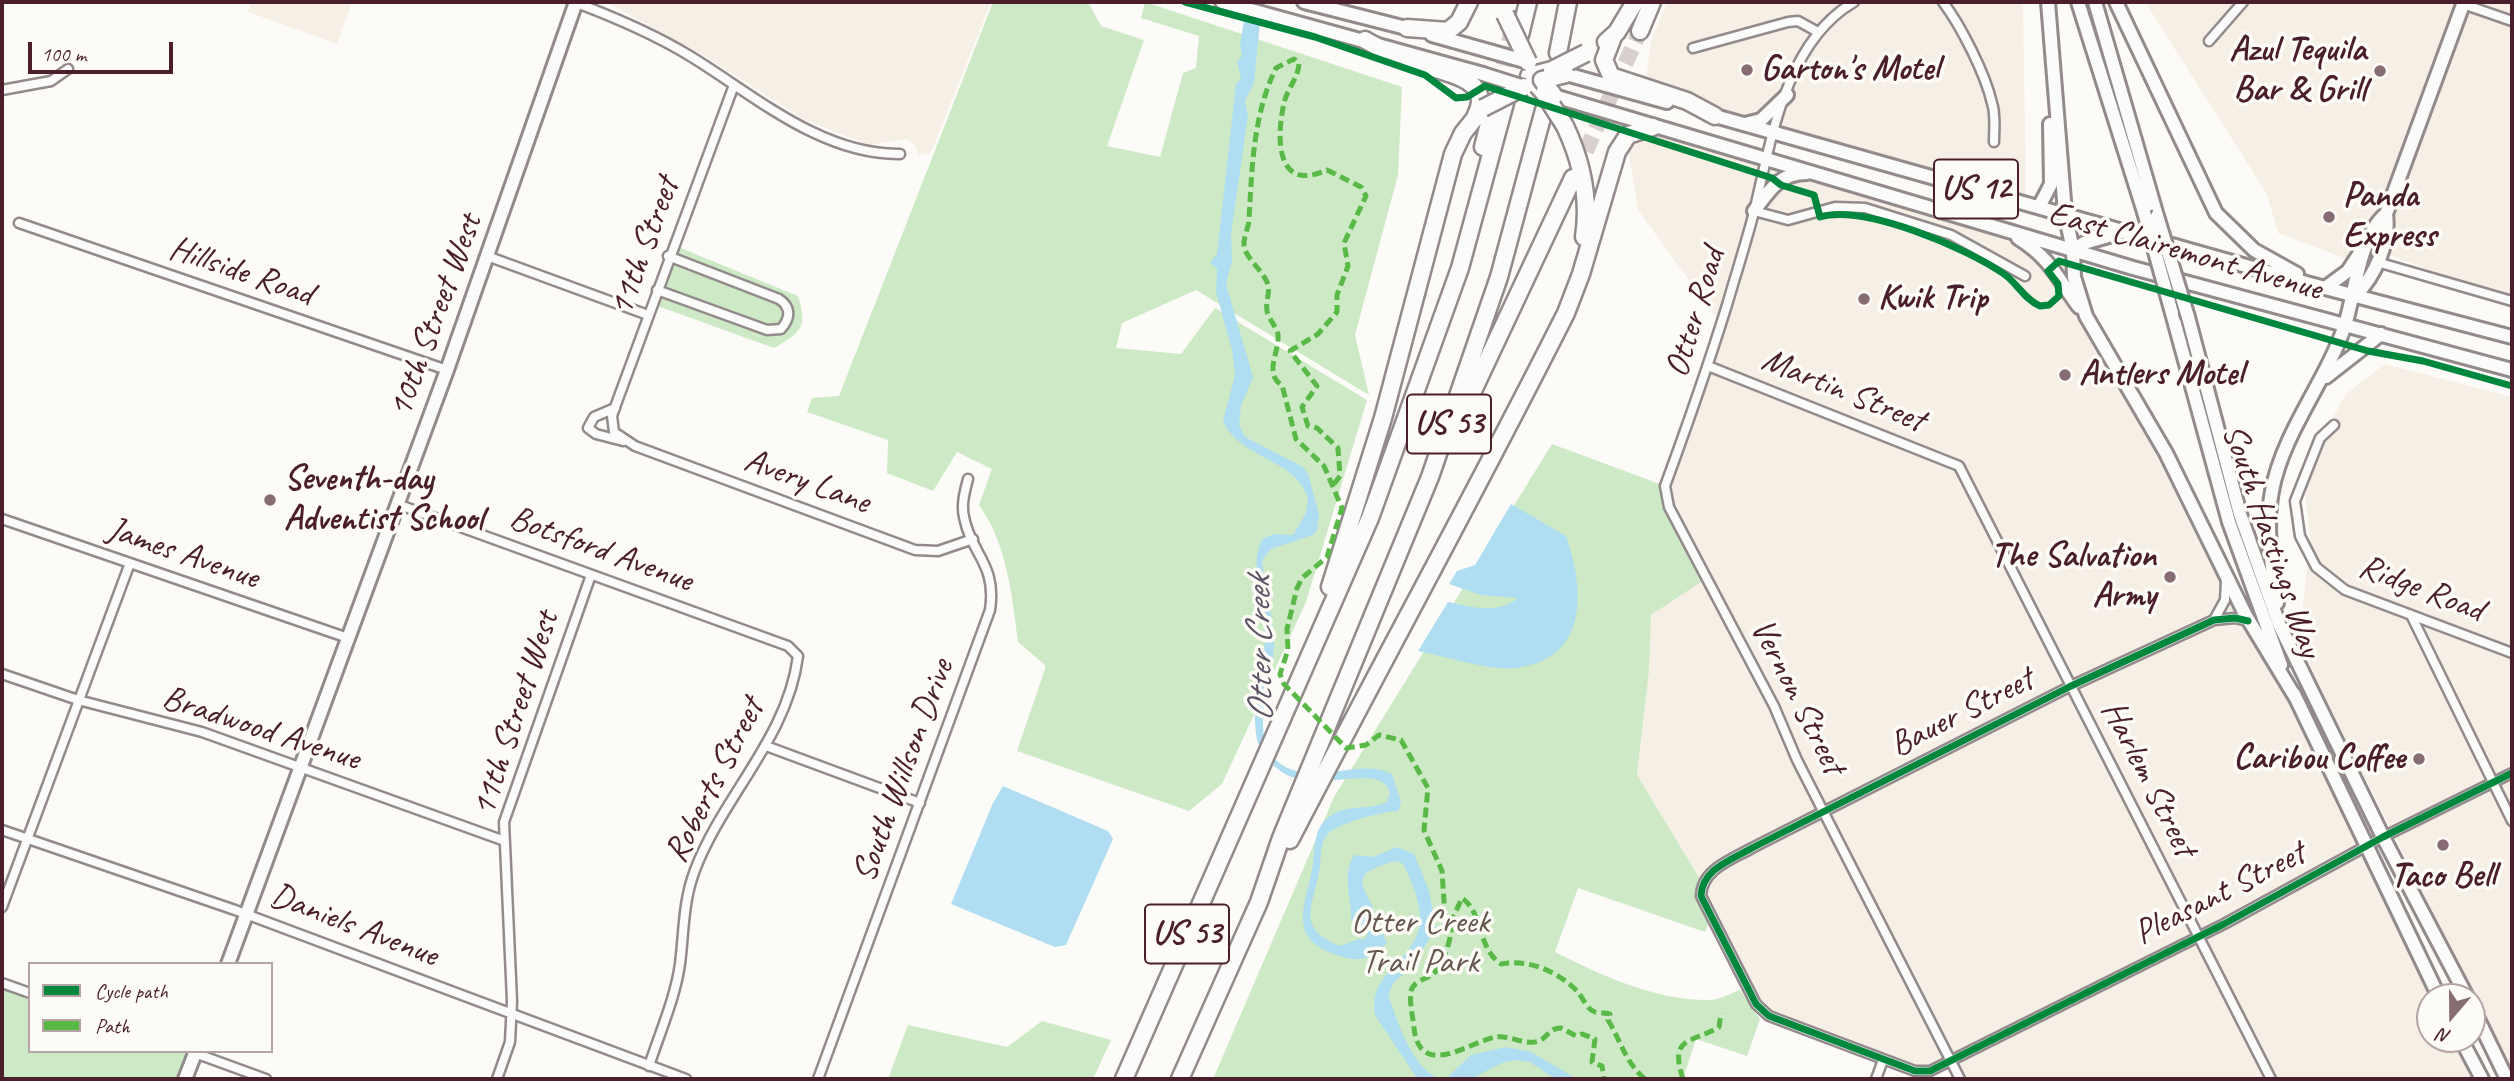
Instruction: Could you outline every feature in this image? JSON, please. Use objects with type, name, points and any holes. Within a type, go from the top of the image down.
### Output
[{"type":"highway","points":[[1407,28],[1448,30],[1459,22],[1469,2]]},
{"type":"highway","points":[[1510,18],[1517,2]]},
{"type":"highway","points":[[1510,18],[1528,2]]},
{"type":"highway","points":[[1558,52],[1568,2]]},
{"type":"highway","points":[[1635,2],[1613,37],[1604,60],[1611,76],[1688,101],[1715,116]]},
{"type":"highway","points":[[1640,31],[1652,2]]},
{"type":"highway","points":[[1510,18],[1542,77],[1580,164],[1586,220],[1581,251],[1554,337]]},
{"type":"highway","points":[[1297,682],[1366,476],[1453,154],[1489,109],[1613,37]]},
{"type":"highway","points":[[1365,40],[1409,62],[1467,80],[1480,94],[1480,105],[1489,109]]},
{"type":"highway","points":[[1507,82],[1542,77]]},
{"type":"highway","name":"US 53","points":[[1124,1079],[1370,518],[1439,331],[1474,220],[1489,109]]},
{"type":"highway","name":"US 53","points":[[1180,1079],[1284,842],[1430,477],[1496,286],[1544,110]]},
{"type":"highway","points":[[1284,842],[1448,545],[1554,337],[1581,274],[1617,152],[1628,135],[1653,127]]},
{"type":"highway","points":[[1430,477],[1573,178]]},
{"type":"main road","name":"10th Street West","points":[[229,962],[447,369],[575,2]]},
{"type":"main road","points":[[1223,2],[1507,82]]},
{"type":"main road","name":"US 12","points":[[1304,2],[1407,28]]},
{"type":"main road","points":[[2048,2],[2065,213],[2073,250],[2074,277],[2086,316]]},
{"type":"main road","name":"South Hastings Way","points":[[2078,2],[2144,212],[2239,554],[2297,700],[2365,848],[2432,983]]},
{"type":"main road","name":"South Hastings Way","points":[[2095,2],[2188,317],[2241,514],[2279,624]]},
{"type":"main road","points":[[2116,2],[2216,212],[2238,236],[2263,256],[2325,288],[2348,271],[2371,236]]},
{"type":"main road","points":[[2355,296],[2369,280],[2377,262],[2386,235],[2386,214],[2463,3]]},
{"type":"main road","name":"East Clairemont Avenue","points":[[1407,28],[1489,51],[1542,77],[1577,102],[1653,127],[1766,158],[2005,231],[2512,370]]},
{"type":"main road","name":"East Clairemont Avenue","points":[[1542,77],[1715,116],[2325,288],[2512,337]]},
{"type":"main road","points":[[2039,206],[2051,184],[2053,82]]},
{"type":"main road","points":[[1743,124],[1761,120],[1787,95]]},
{"type":"main road","points":[[1754,211],[1784,177],[1816,173]]},
{"type":"main road","points":[[2386,214],[2377,222],[2355,277],[2355,296],[2345,325],[2321,381],[2287,447],[2272,489],[2270,532],[2279,624],[2383,837],[2460,983]]},
{"type":"main road","points":[[2005,231],[2053,265],[2056,276],[2086,316],[2166,453],[2225,578],[2297,700]]},
{"type":"main road","points":[[2073,250],[2084,243],[2126,231]]},
{"type":"main road","points":[[2321,381],[2381,334]]},
{"type":"main road","points":[[2486,1036],[2507,1079]]},
{"type":"main road","points":[[185,1079],[193,1053]]},
{"type":"main road","points":[[2468,1053],[2482,1079]]},
{"type":"street","points":[[575,2],[650,34],[790,119],[831,139],[876,155],[900,154]]},
{"type":"street","points":[[1693,48],[1787,22],[1798,21],[1818,33],[1854,2]]},
{"type":"street","points":[[1943,2],[1953,15],[1989,91],[1993,104],[1994,142]]},
{"type":"street","points":[[2209,41],[2243,2]]},
{"type":"street","points":[[2463,3],[2512,21]]},
{"type":"street","name":"Otter Road","points":[[1669,507],[1665,486],[1708,366],[1754,211],[1766,158],[1787,95],[1818,33]]},
{"type":"street","points":[[2,90],[51,81],[68,69]]},
{"type":"street","name":"11th Street","points":[[613,428],[615,408],[668,256],[734,85]]},
{"type":"street","points":[[1754,211],[1788,220],[1835,207],[1865,208],[1951,234],[2025,276]]},
{"type":"street","name":"Hillside Road","points":[[19,223],[447,369]]},
{"type":"street","points":[[487,256],[648,315]]},
{"type":"street","points":[[657,290],[767,330],[782,329],[789,316],[788,308],[779,299],[668,256]]},
{"type":"street","points":[[2377,262],[2512,301]]},
{"type":"street","name":"Martin Street","points":[[1708,366],[1959,466]]},
{"type":"street","name":"Avery Lane","points":[[615,408],[594,417],[588,428],[596,434],[624,441],[915,550],[937,551],[973,538]]},
{"type":"street","name":"Ridge Road","points":[[2334,425],[2319,438],[2295,500],[2300,536],[2316,567],[2345,590],[2512,653]]},
{"type":"street","name":"Avery Lane","points":[[613,428],[624,441]]},
{"type":"street","name":"Harlem Street","points":[[1959,466],[2271,1079]]},
{"type":"street","name":"South Willson Drive","points":[[818,1079],[990,610],[989,572],[967,527],[963,507],[968,479]]},
{"type":"street","name":"Botsford Avenue","points":[[397,504],[788,646]]},
{"type":"street","name":"Vernon Street","points":[[1669,507],[1961,1079]]},
{"type":"street","name":"James Avenue","points":[[2,519],[348,638]]},
{"type":"street","points":[[2,907],[130,563]]},
{"type":"street","name":"11th Street West","points":[[497,1079],[510,1042],[511,1014],[502,840],[509,802],[591,575]]},
{"type":"street","points":[[2214,620],[2225,600],[2225,578]]},
{"type":"street","points":[[2412,615],[2512,821]]},
{"type":"street","name":"Bauer Street","points":[[1769,1016],[1756,1004],[1701,896],[1701,884],[1707,875],[1752,848],[1826,813],[2071,686],[2214,620],[2239,618],[2249,621]]},
{"type":"street","name":"Roberts Street","points":[[649,1066],[674,995],[682,924],[694,871],[720,820],[765,746],[795,679],[798,656],[788,646]]},
{"type":"street","name":"Bradwood Avenue","points":[[2,674],[78,700],[202,732],[502,840]]},
{"type":"street","points":[[765,746],[920,803]]},
{"type":"street","name":"Pleasant Street","points":[[1769,1016],[1922,1073],[1951,1061],[2198,936],[2383,837],[2512,774]]},
{"type":"street","name":"Daniels Avenue","points":[[2,830],[247,914],[686,1079]]},
{"type":"street","points":[[2,983],[28,992]]},
{"type":"street","points":[[196,1053],[266,1079]]},
{"type":"street","points":[[1877,1079],[1883,1060]]},
{"type":"street","points":[[2507,1079],[2512,1074]]},
{"type":"shaded area","points":[[251,2],[352,2],[337,44],[248,12]]},
{"type":"shaded area","points":[[606,2],[991,2],[931,153],[918,155],[915,146],[906,139],[869,145],[803,119],[703,55]]},
{"type":"shaded area","points":[[1667,2],[2023,2],[2026,203],[1644,95],[1651,41]]},
{"type":"shaded area","points":[[2145,2],[2512,2],[2512,301],[2376,250],[2354,245],[2347,259],[2278,233],[2267,194]]},
{"type":"shaded area","points":[[1647,132],[1676,134],[2021,240],[2086,316],[2265,650],[2432,983],[2416,983],[2416,1053],[2468,1053],[2482,1079],[1961,1079],[1951,1061],[1930,1071],[1883,1060],[1769,1016],[1756,1004],[1700,879],[1637,775],[1649,671],[1651,615],[1669,507],[1665,486],[1720,323],[1638,210],[1627,142]]},
{"type":"shaded area","points":[[2385,364],[2512,397],[2512,1071],[2486,1019],[2486,983],[2468,983],[2294,636],[2300,633],[2310,539],[2303,474],[2345,395]]},
{"type":"green space","points":[[993,2],[1088,2],[1101,26],[1144,40],[1107,146],[1160,157],[1183,73],[1196,68],[1199,36],[1141,18],[1145,2],[1402,87],[1398,175],[1355,335],[1369,395],[1196,290],[1122,323],[1116,348],[1181,354],[1215,308],[1367,400],[1306,602],[1222,784],[1189,811],[1017,751],[1046,666],[1018,642],[1007,570],[996,536],[979,505],[992,469],[957,452],[933,491],[887,473],[888,440],[807,412],[812,398],[839,396]]},
{"type":"green space","points":[[673,245],[798,296],[802,315],[800,328],[791,338],[774,348],[652,304]]},
{"type":"green space","name":"Otter Creek Trail Park","points":[[1552,444],[1665,486],[1669,507],[1707,578],[1651,615],[1649,671],[1637,775],[1700,879],[1699,901],[1709,922],[1705,932],[1578,888],[1555,952],[1610,978],[1670,996],[1714,1000],[1740,990],[1760,1019],[1747,1056],[1696,1039],[1683,1079],[1213,1079],[1334,797]]},
{"type":"green space","points":[[2,983],[28,992],[28,1053],[189,1053],[185,1079],[2,1079]]},
{"type":"green space","points":[[1042,1021],[1111,1040],[1093,1079],[888,1079],[908,1025],[1007,1047]]},
{"type":"water","points":[[1247,2],[1262,2],[1254,83],[1245,101],[1248,116],[1231,234],[1232,261],[1226,284],[1253,377],[1241,406],[1239,425],[1245,437],[1303,467],[1308,474],[1319,514],[1317,530],[1313,535],[1271,549],[1262,561],[1274,646],[1265,697],[1264,734],[1268,750],[1279,762],[1296,771],[1320,773],[1369,768],[1392,774],[1401,802],[1398,811],[1349,822],[1332,831],[1324,839],[1311,906],[1312,924],[1317,932],[1341,946],[1365,939],[1368,932],[1351,920],[1348,871],[1354,855],[1373,857],[1397,847],[1414,854],[1429,891],[1436,928],[1413,966],[1394,982],[1388,995],[1413,1055],[1430,1073],[1440,1079],[1417,1078],[1375,1015],[1375,999],[1379,986],[1412,944],[1418,932],[1418,904],[1404,865],[1391,862],[1370,870],[1364,876],[1362,883],[1375,915],[1375,926],[1380,928],[1387,943],[1371,956],[1354,959],[1323,949],[1312,941],[1303,922],[1316,838],[1322,824],[1335,813],[1387,802],[1390,792],[1383,783],[1372,779],[1308,781],[1292,777],[1270,762],[1260,749],[1257,739],[1256,689],[1265,643],[1256,565],[1258,552],[1262,539],[1274,534],[1293,535],[1306,513],[1308,498],[1302,485],[1292,474],[1241,443],[1223,421],[1235,375],[1232,350],[1216,292],[1217,269],[1210,263],[1217,254],[1236,84],[1241,79],[1237,61],[1242,56],[1240,45]]},
{"type":"water","points":[[1511,504],[1566,536],[1578,599],[1569,637],[1557,651],[1539,662],[1515,668],[1480,665],[1418,651],[1448,602],[1493,608],[1518,598],[1481,595],[1449,584],[1457,571],[1475,565]]},
{"type":"water","points":[[1003,786],[1108,831],[1113,839],[1066,945],[1055,947],[951,904],[993,803]]},
{"type":"water","points":[[1506,1047],[1531,1052],[1577,1079],[1555,1079],[1530,1062],[1516,1060],[1502,1063],[1471,1079],[1441,1079],[1448,1077],[1471,1055]]},
{"type":"tunnel","points":[[1492,112],[1514,22]]},
{"type":"tunnel","points":[[1576,173],[1640,31]]},
{"type":"marked path","points":[[1334,484],[1340,476],[1338,448],[1317,428],[1308,426],[1302,407],[1317,386],[1290,351],[1318,334],[1337,312],[1337,295],[1348,266],[1344,243],[1366,196],[1361,187],[1327,170],[1310,175],[1298,174],[1289,168],[1283,159],[1281,117],[1298,68],[1299,63],[1294,59],[1276,68],[1262,104],[1255,142],[1249,223],[1244,246],[1268,284],[1267,311],[1278,335],[1274,375],[1282,385],[1296,439],[1324,466],[1342,508],[1327,557],[1302,578],[1297,588],[1287,629],[1288,650],[1280,674],[1284,684],[1346,748],[1366,745],[1379,735],[1401,740],[1428,788],[1424,830],[1442,871],[1445,916],[1451,931],[1448,947],[1439,967],[1433,974],[1415,984],[1411,991],[1411,1010],[1418,1044],[1426,1052],[1448,1054],[1496,1037],[1539,1041],[1554,1029],[1561,1028],[1576,1036],[1582,1034],[1595,1039],[1592,1062],[1602,1066],[1604,1079]]},
{"type":"marked path","points":[[1450,924],[1462,898],[1474,913],[1488,949],[1501,964],[1522,963],[1552,972],[1577,991],[1587,1006],[1596,1013],[1610,1014],[1608,1020],[1624,1051],[1645,1079]]},
{"type":"marked path","points":[[1683,1079],[1679,1065],[1681,1048],[1685,1043],[1719,1027],[1721,1013]]},
{"type":"cycle path","points":[[1185,2],[1315,37],[1425,75],[1456,98],[1467,97],[1485,86],[1772,178],[1781,185],[1814,195],[1820,217],[1839,215],[1888,222],[1966,252],[2004,274],[2030,300],[2040,306],[2049,305],[2059,296],[2058,284],[2048,271],[2059,261],[2368,351],[2423,361],[2512,386]]},
{"type":"cycle path","points":[[2248,621],[2235,618],[2214,620],[2071,686],[1719,866],[1706,879],[1701,896],[1756,1004],[1769,1016],[1915,1071],[1930,1071],[2224,924],[2383,837],[2512,773]]},
{"type":"place","name":"Garton's Motel","points":[[1747,70]]},
{"type":"place","name":"Azul Tequila Bar & Grill","points":[[2380,71]]},
{"type":"place","name":"Panda Express","points":[[2329,217]]},
{"type":"place","name":"Kwik Trip","points":[[1864,299]]},
{"type":"place","name":"Antlers Motel","points":[[2065,375]]},
{"type":"place","name":"Seventh-day Adventist School","points":[[270,500]]},
{"type":"place","name":"The Salvation Army","points":[[2170,577]]},
{"type":"place","name":"Caribou Coffee","points":[[2419,759]]},
{"type":"place","name":"Taco Bell","points":[[2443,845]]},
{"type":"water label","name":"Otter Creek","points":[[1261,649]]}]
